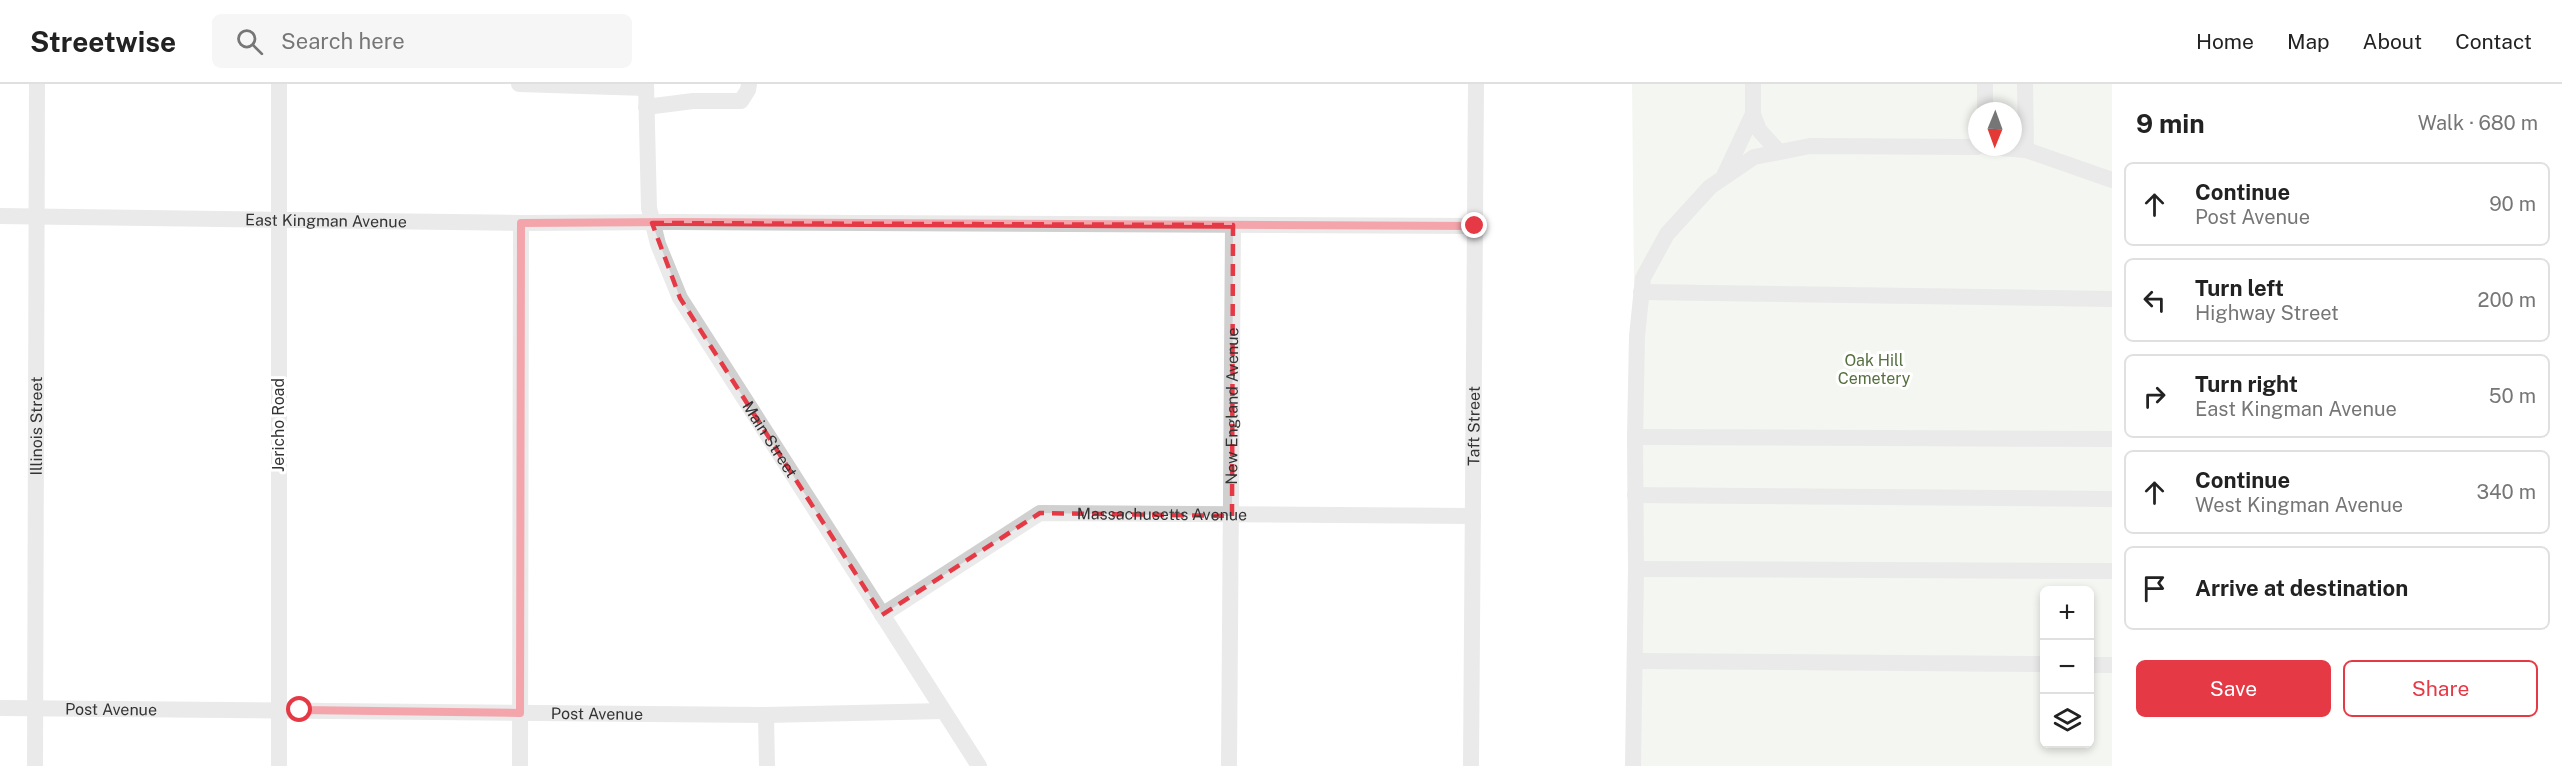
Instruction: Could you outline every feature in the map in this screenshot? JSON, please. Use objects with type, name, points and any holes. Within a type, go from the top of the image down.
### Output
[{"type":"street","name":"Illinois Street","points":[[35,766],[37,84]]},
{"type":"street","name":"Jericho Road","points":[[279,84],[279,766]]},
{"type":"street","points":[[519,84],[646,86]]},
{"type":"street","points":[[646,107],[693,101],[741,101],[749,84]]},
{"type":"street","name":"Taft Street","points":[[1471,766],[1476,84]]},
{"type":"street","points":[[1753,84],[1753,114],[1760,130],[1779,152]]},
{"type":"street","points":[[1985,84],[1985,102]]},
{"type":"street","points":[[2025,84],[2026,150]]},
{"type":"street","name":"Main Street","points":[[646,86],[648,191],[652,223],[680,298],[979,766]]},
{"type":"street","points":[[1724,177],[1753,114]]},
{"type":"street","points":[[1633,766],[1637,336],[1643,278],[1667,234],[1710,187],[1754,157],[1810,146],[1968,147]]},
{"type":"street","points":[[2022,150],[2112,180]]},
{"type":"street","name":"East Kingman Avenue","points":[[0,216],[521,223],[1475,226]]},
{"type":"street","points":[[520,766],[521,223]]},
{"type":"street","name":"New England Avenue","points":[[1229,766],[1233,225]]},
{"type":"street","points":[[1641,292],[2112,299]]},
{"type":"street","points":[[1635,437],[2112,439]]},
{"type":"street","points":[[1635,495],[2112,499]]},
{"type":"street","name":"Massachusetts Avenue","points":[[882,615],[1040,513],[1473,516]]},
{"type":"street","points":[[1636,569],[2112,571]]},
{"type":"street","points":[[1635,661],[2040,664]]},
{"type":"street","points":[[2094,665],[2112,665]]},
{"type":"street","name":"Post Avenue","points":[[0,708],[766,715],[943,711]]},
{"type":"street","points":[[766,715],[767,766]]},
{"type":"highlighted area","points":[[652,223],[1233,225],[1232,516],[1040,513],[882,615],[680,298]]},
{"type":"green space","name":"Oak Hill Cemetery","points":[[1632,84],[2112,84],[2112,766],[1639,766]]},
{"type":"route","points":[[300,710],[520,713],[521,223],[1475,226]]}]
